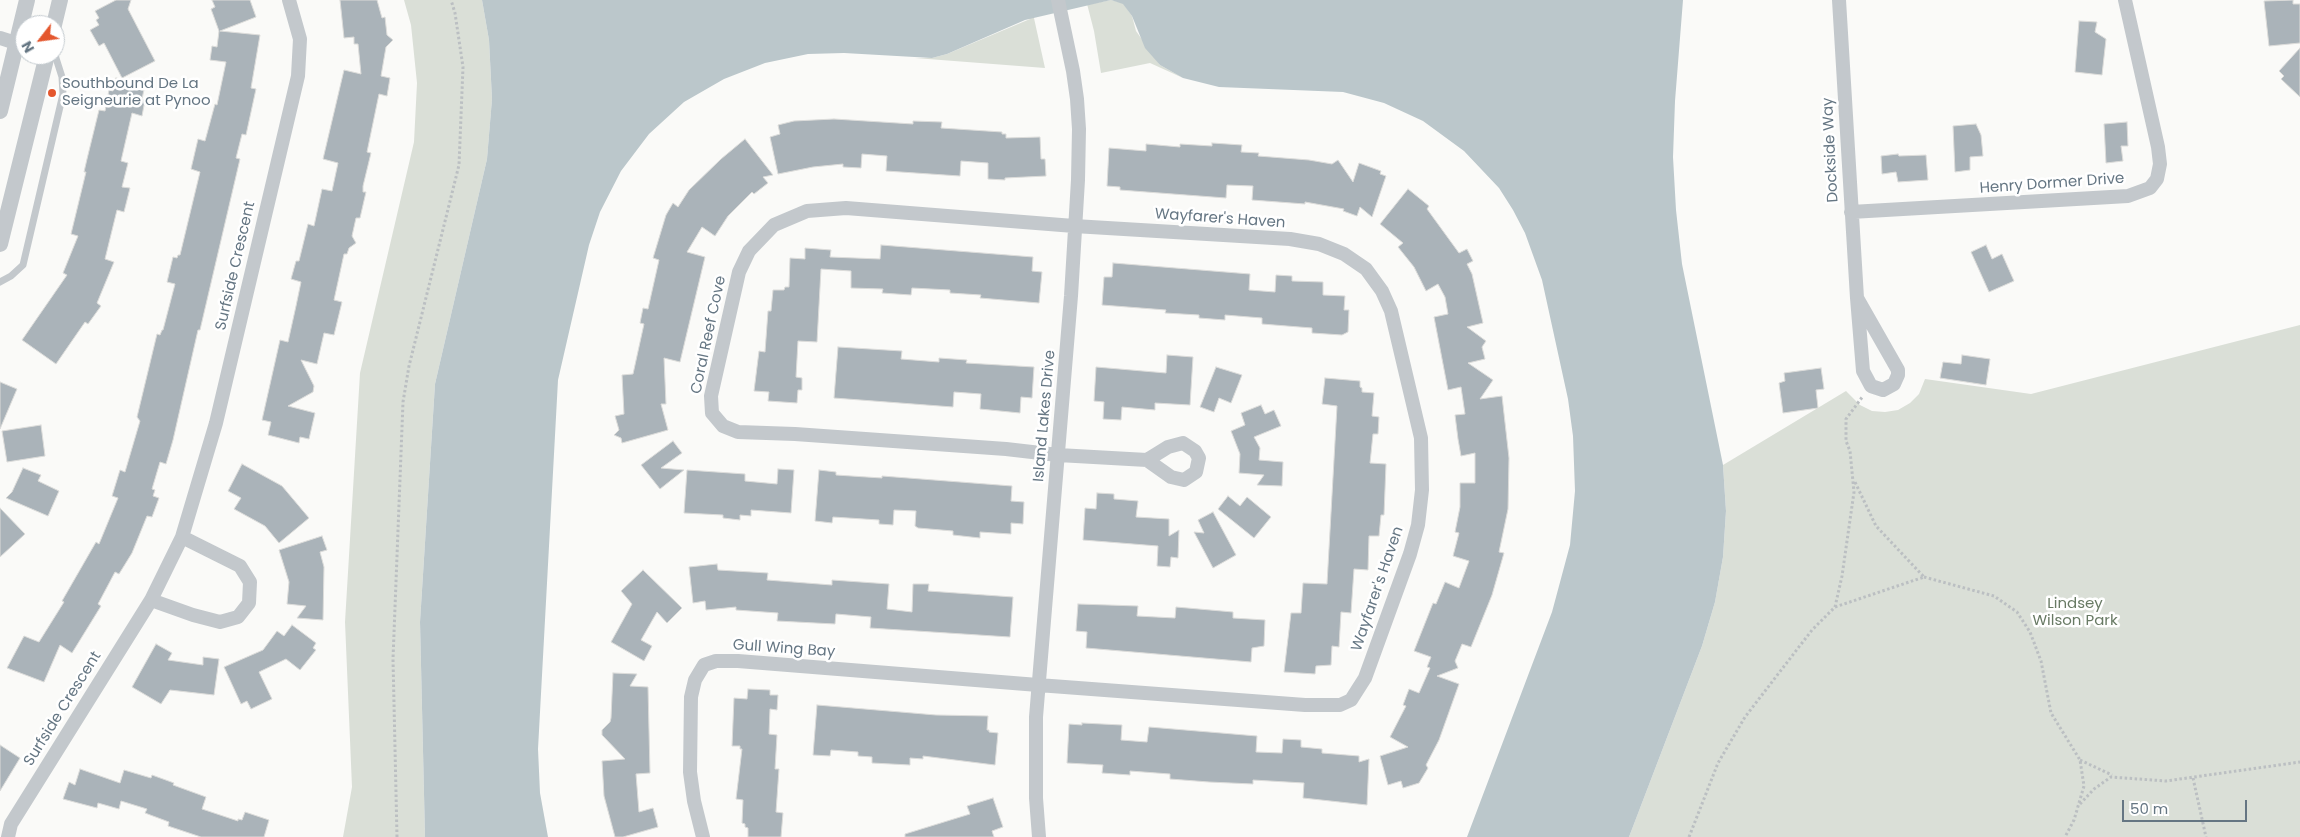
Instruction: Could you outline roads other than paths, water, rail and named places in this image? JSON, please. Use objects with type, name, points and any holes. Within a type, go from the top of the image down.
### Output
[{"type":"street","points":[[25,15],[27,0]]},
{"type":"street","points":[[56,15],[60,0]]},
{"type":"street","name":"Surfside Crescent","points":[[8,837],[11,824],[151,600],[182,537],[216,423],[298,76],[300,39],[290,0]]},
{"type":"street","name":"Island Lakes Drive","points":[[1039,837],[1035,772],[1038,685],[1072,296],[1079,129],[1074,80],[1058,0]]},
{"type":"street","name":"Dockside Way","points":[[1839,0],[1851,212],[1857,298],[1863,371],[1870,386],[1883,390],[1894,384],[1898,370],[1857,298]]},
{"type":"street","name":"Henry Dormer Drive","points":[[1851,212],[2128,196],[2150,188],[2157,179],[2160,164],[2158,146],[2125,0]]},
{"type":"street","points":[[0,38],[15,42]]},
{"type":"street","points":[[0,111],[15,63]]},
{"type":"street","points":[[0,244],[45,65]]},
{"type":"street","name":"Coral Reef Cove","points":[[1074,226],[846,208],[807,211],[774,225],[749,251],[739,272],[711,396],[712,413],[723,426],[738,432],[894,441],[1058,455],[1147,460]]},
{"type":"street","name":"Wayfarer's Haven","points":[[1038,685],[1305,705],[1340,705],[1351,700],[1364,678],[1410,554],[1418,525],[1422,490],[1421,438],[1391,311],[1382,291],[1366,269],[1344,254],[1320,244],[1290,239],[1074,226]]},
{"type":"street","points":[[151,600],[193,615],[220,622],[238,617],[249,603],[250,582],[240,566],[182,537]]},
{"type":"street","name":"Gull Wing Bay","points":[[703,837],[694,801],[690,747],[692,698],[695,680],[704,665],[716,661],[738,660],[1038,685]]},
{"type":"lane","points":[[0,282],[11,276],[23,265],[63,94],[62,76],[58,65]]},
{"type":"place","name":"Southbound De La Seigneurie at Pynoo","points":[[52,93]]},
{"type":"park label","name":"Lindsey Wilson Park","points":[[2075,612]]}]
